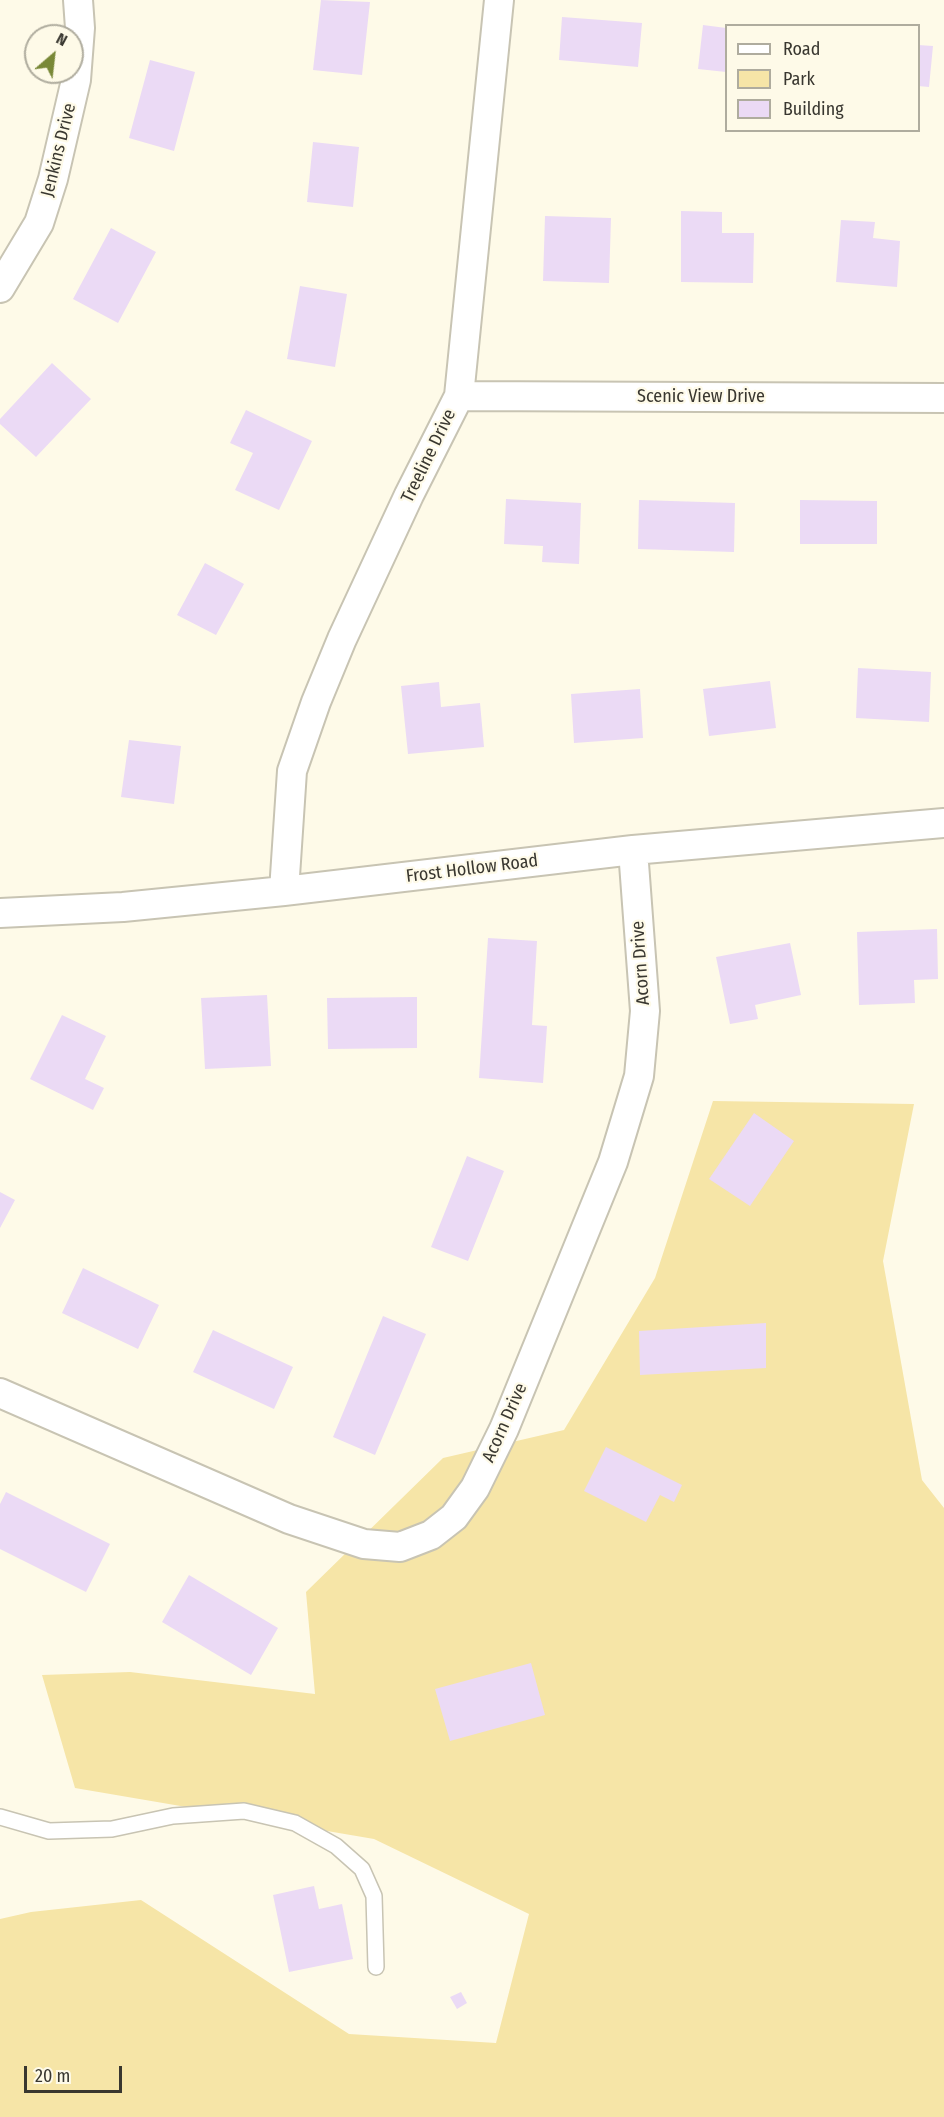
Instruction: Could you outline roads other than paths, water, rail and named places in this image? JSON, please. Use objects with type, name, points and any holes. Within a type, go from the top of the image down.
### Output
[{"type":"street","name":"Jenkins Drive","points":[[0,288],[39,223],[53,179],[76,80],[80,28],[78,0]]},
{"type":"street","name":"Treeline Drive","points":[[284,891],[292,771],[316,702],[342,639],[459,396],[499,0]]},
{"type":"street","name":"Scenic View Drive","points":[[459,396],[944,398]]},
{"type":"street","name":"Frost Hollow Road","points":[[0,913],[123,907],[284,891],[633,850],[944,823]]},
{"type":"street","name":"Acorn Drive","points":[[0,1393],[289,1519],[363,1544],[400,1547],[431,1535],[454,1517],[476,1488],[504,1429],[613,1162],[639,1076],[645,1011],[633,850]]},
{"type":"lane","points":[[0,1817],[49,1831],[112,1829],[173,1816],[244,1811],[295,1823],[336,1846],[362,1869],[374,1896],[376,1966]]}]
